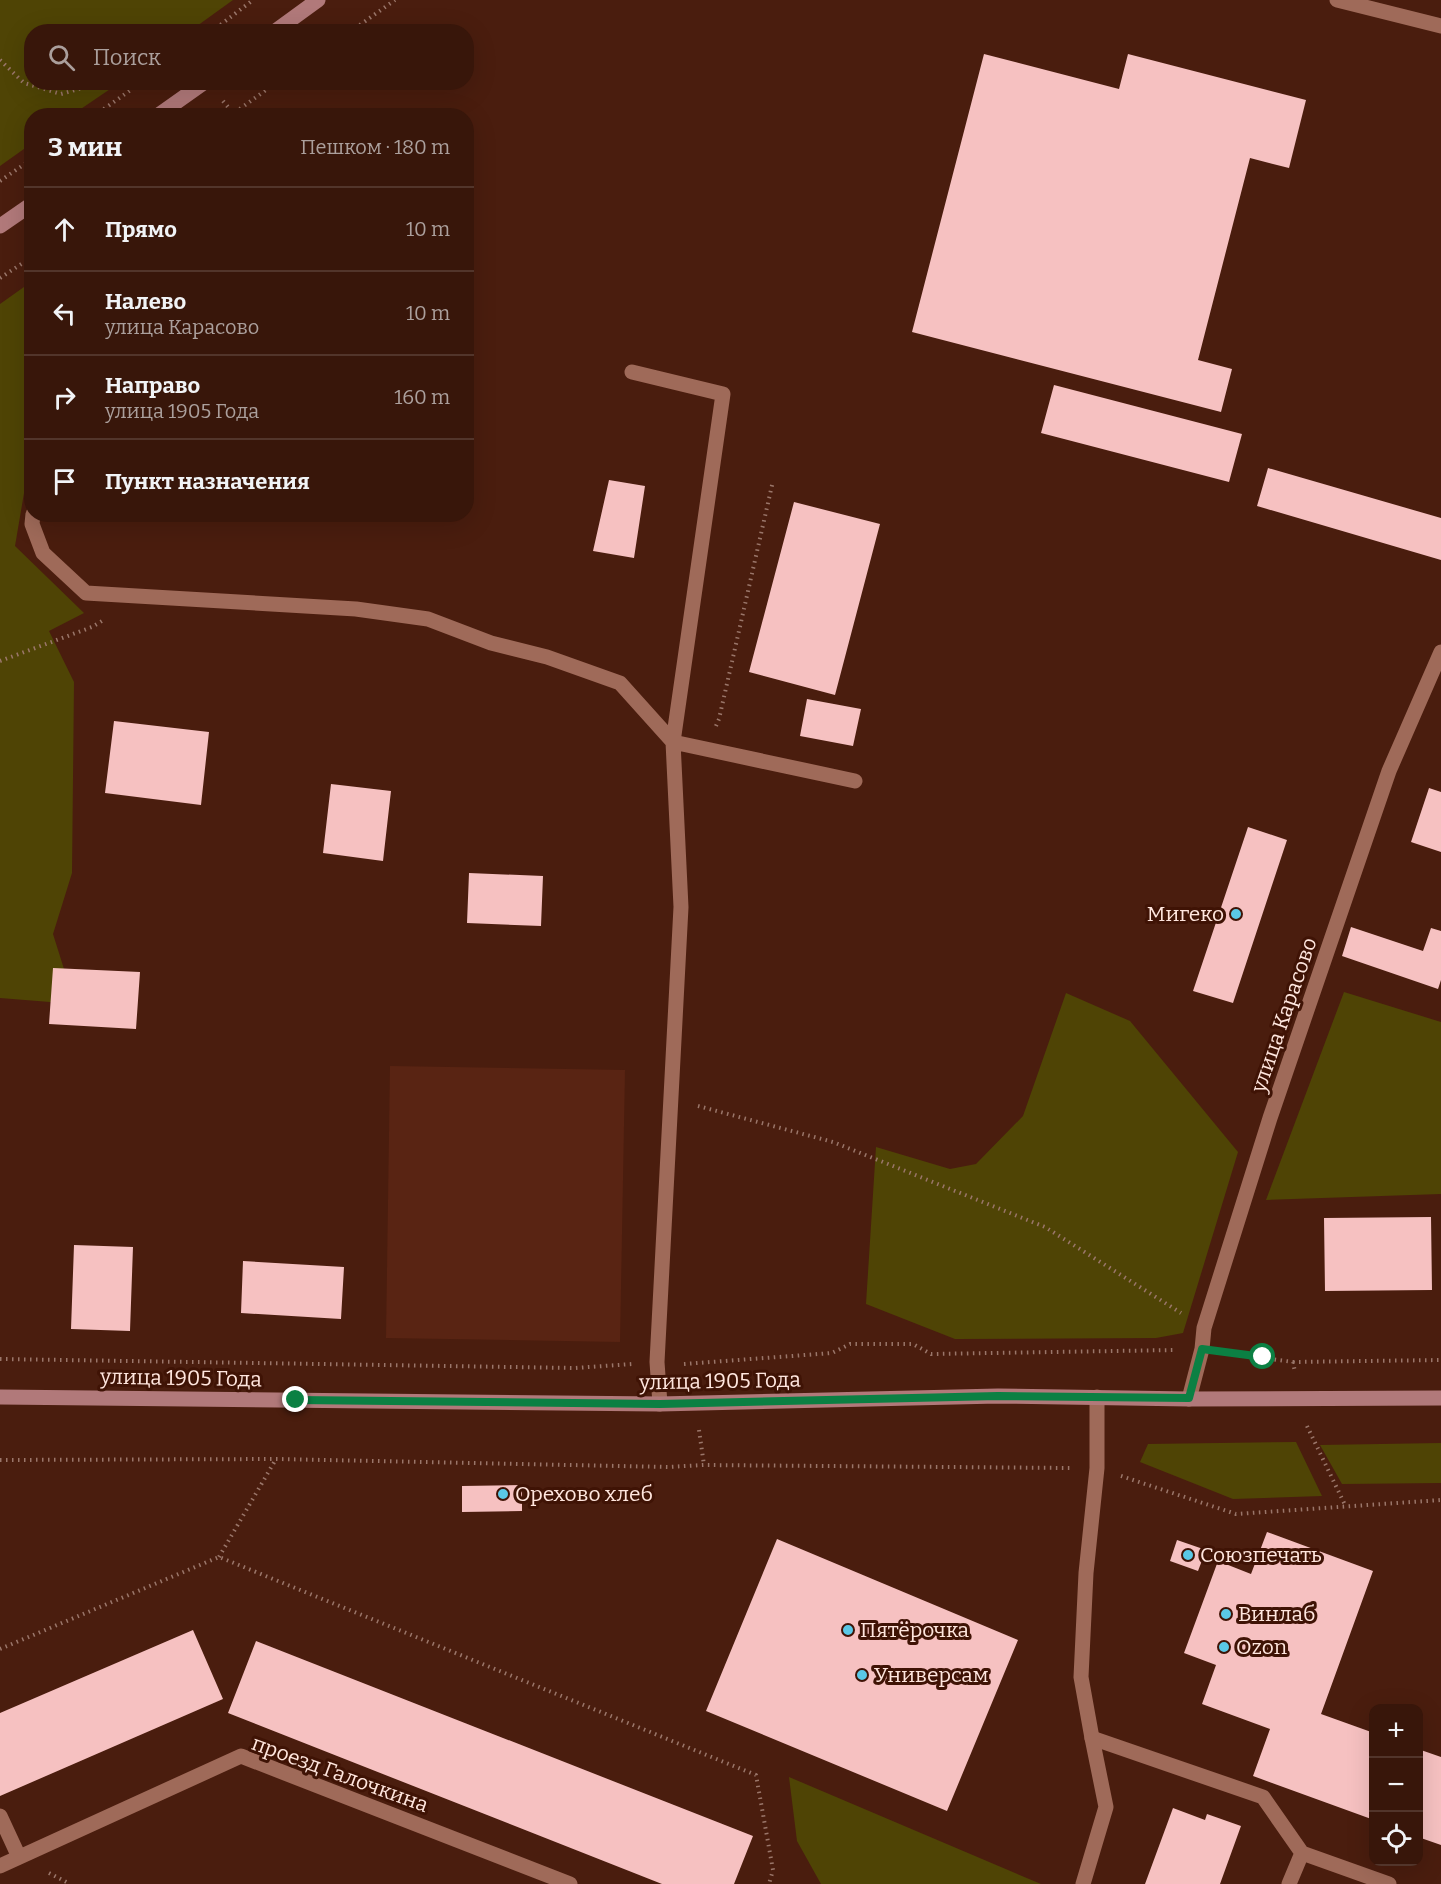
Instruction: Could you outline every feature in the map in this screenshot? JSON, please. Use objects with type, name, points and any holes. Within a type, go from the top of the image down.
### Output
[{"type":"street","points":[[285,24],[318,0]]},
{"type":"street","points":[[1337,0],[1441,26]]},
{"type":"street","points":[[168,108],[194,90]]},
{"type":"street","points":[[0,226],[24,210]]},
{"type":"street","points":[[632,372],[723,394],[673,742],[681,907],[657,1362],[660,1404]]},
{"type":"street","points":[[32,522],[42,553],[86,593],[356,609],[428,620],[491,643],[547,657],[620,683],[673,742],[855,781]]},
{"type":"street","name":"улица Карасово","points":[[1189,1398],[1202,1349],[1204,1328],[1270,1118],[1389,771],[1441,652]]},
{"type":"street","name":"улица 1905 Года","points":[[0,1396],[660,1404],[998,1396],[1441,1398]]},
{"type":"street","points":[[1083,1884],[1106,1807],[1081,1677],[1086,1573],[1097,1468],[1097,1397]]},
{"type":"street","points":[[1092,1738],[1263,1797],[1302,1852],[1389,1884]]},
{"type":"street","name":"проезд Галочкина","points":[[0,1866],[241,1756],[570,1884]]},
{"type":"street","points":[[0,1816],[19,1857]]},
{"type":"street","points":[[1289,1884],[1302,1852]]},
{"type":"path","points":[[222,24],[253,0]]},
{"type":"path","points":[[361,24],[395,0]]},
{"type":"path","points":[[0,60],[24,83]]},
{"type":"path","points":[[48,90],[61,94],[75,90]]},
{"type":"path","points":[[105,108],[131,90]]},
{"type":"path","points":[[240,108],[266,90]]},
{"type":"path","points":[[0,181],[24,164]]},
{"type":"path","points":[[0,278],[24,262]]},
{"type":"path","points":[[0,661],[92,627],[144,597]]},
{"type":"path","points":[[688,1104],[833,1142],[1045,1227],[1204,1328]]},
{"type":"path","points":[[0,1359],[575,1368],[657,1362],[679,1364],[832,1353],[850,1344],[914,1344],[931,1354],[1202,1349],[1293,1362],[1441,1360]]},
{"type":"path","points":[[1293,1362],[1307,1426],[1346,1507]]},
{"type":"path","points":[[0,1649],[219,1557],[276,1459]]},
{"type":"path","points":[[0,1460],[276,1459],[668,1467],[704,1465],[1097,1468],[1236,1514],[1441,1500]]},
{"type":"path","points":[[219,1557],[756,1775],[773,1870],[769,1884]]},
{"type":"shaded area","points":[[0,0],[233,0],[200,24],[24,24],[24,90],[109,90],[82,108],[24,108],[24,149],[0,166]]},
{"type":"shaded area","points":[[24,287],[24,493],[15,546],[84,613],[49,631],[74,682],[72,873],[53,934],[75,1004],[0,998],[0,304]]},
{"type":"shaded area","points":[[1344,992],[1441,1022],[1441,1194],[1266,1200]]},
{"type":"shaded area","points":[[1066,993],[1130,1021],[1238,1152],[1183,1333],[1156,1338],[955,1339],[866,1304],[876,1147],[950,1169],[976,1164],[1023,1116]]},
{"type":"shaded area","points":[[390,1066],[625,1070],[620,1342],[386,1338]]},
{"type":"shaded area","points":[[1296,1442],[1322,1496],[1233,1499],[1140,1462],[1148,1444]]},
{"type":"shaded area","points":[[1441,1443],[1441,1483],[1342,1484],[1320,1445]]},
{"type":"shaded area","points":[[789,1777],[1041,1884],[821,1884],[797,1841]]},
{"type":"building","points":[[984,54],[1119,89],[1128,54],[1306,100],[1289,168],[1250,158],[1198,360],[1232,369],[1221,412],[912,332]]},
{"type":"building","points":[[1054,385],[1242,434],[1229,482],[1041,433]]},
{"type":"building","points":[[1268,468],[1441,518],[1441,560],[1257,506]]},
{"type":"building","points":[[609,480],[645,486],[634,558],[593,551]]},
{"type":"building","points":[[794,502],[880,524],[835,695],[749,672]]},
{"type":"building","points":[[807,699],[861,709],[853,746],[800,736]]},
{"type":"building","points":[[114,721],[209,732],[201,805],[105,793]]},
{"type":"building","points":[[331,784],[391,791],[383,861],[323,853]]},
{"type":"building","points":[[1429,788],[1441,792],[1441,852],[1411,842]]},
{"type":"building","points":[[1248,827],[1287,840],[1233,1003],[1193,991]]},
{"type":"building","points":[[469,873],[543,876],[541,926],[467,923]]},
{"type":"building","points":[[1351,927],[1423,951],[1431,928],[1441,931],[1441,980],[1438,989],[1342,956]]},
{"type":"building","points":[[53,968],[140,972],[136,1029],[49,1024]]},
{"type":"building","points":[[1431,1217],[1432,1290],[1325,1291],[1324,1218]]},
{"type":"building","points":[[74,1245],[133,1247],[130,1331],[71,1329]]},
{"type":"building","points":[[243,1261],[344,1267],[341,1319],[241,1313]]},
{"type":"building","points":[[522,1485],[522,1511],[462,1512],[462,1486]]},
{"type":"building","points":[[1267,1532],[1373,1571],[1321,1714],[1369,1731],[1369,1818],[1253,1776],[1270,1729],[1202,1704],[1216,1665],[1184,1653],[1218,1561],[1251,1574]]},
{"type":"building","name":"Универсам","points":[[777,1539],[1018,1640],[947,1811],[706,1711]]},
{"type":"building","name":"Союзпечать","points":[[1177,1540],[1206,1550],[1198,1571],[1170,1561]]},
{"type":"building","points":[[193,1630],[223,1699],[0,1796],[0,1713]]},
{"type":"building","points":[[256,1641],[753,1836],[734,1884],[662,1884],[228,1713]]},
{"type":"building","points":[[1423,1751],[1441,1757],[1441,1845],[1423,1839]]},
{"type":"building","points":[[1173,1808],[1205,1820],[1207,1814],[1241,1826],[1220,1884],[1145,1884]]},
{"type":"place","name":"Мигеко","points":[[1236,914]]},
{"type":"place","name":"Орехово хлеб","points":[[503,1494]]},
{"type":"place","name":"Союзпечать","points":[[1188,1555]]},
{"type":"place","name":"Винлаб","points":[[1226,1614]]},
{"type":"place","name":"Пятёрочка","points":[[848,1630]]},
{"type":"place","name":"Ozon","points":[[1224,1647]]},
{"type":"place","name":"Универсам","points":[[862,1675]]},
{"type":"route","points":[[296,1400],[660,1404],[998,1396],[1189,1398],[1202,1349],[1263,1357]]}]
